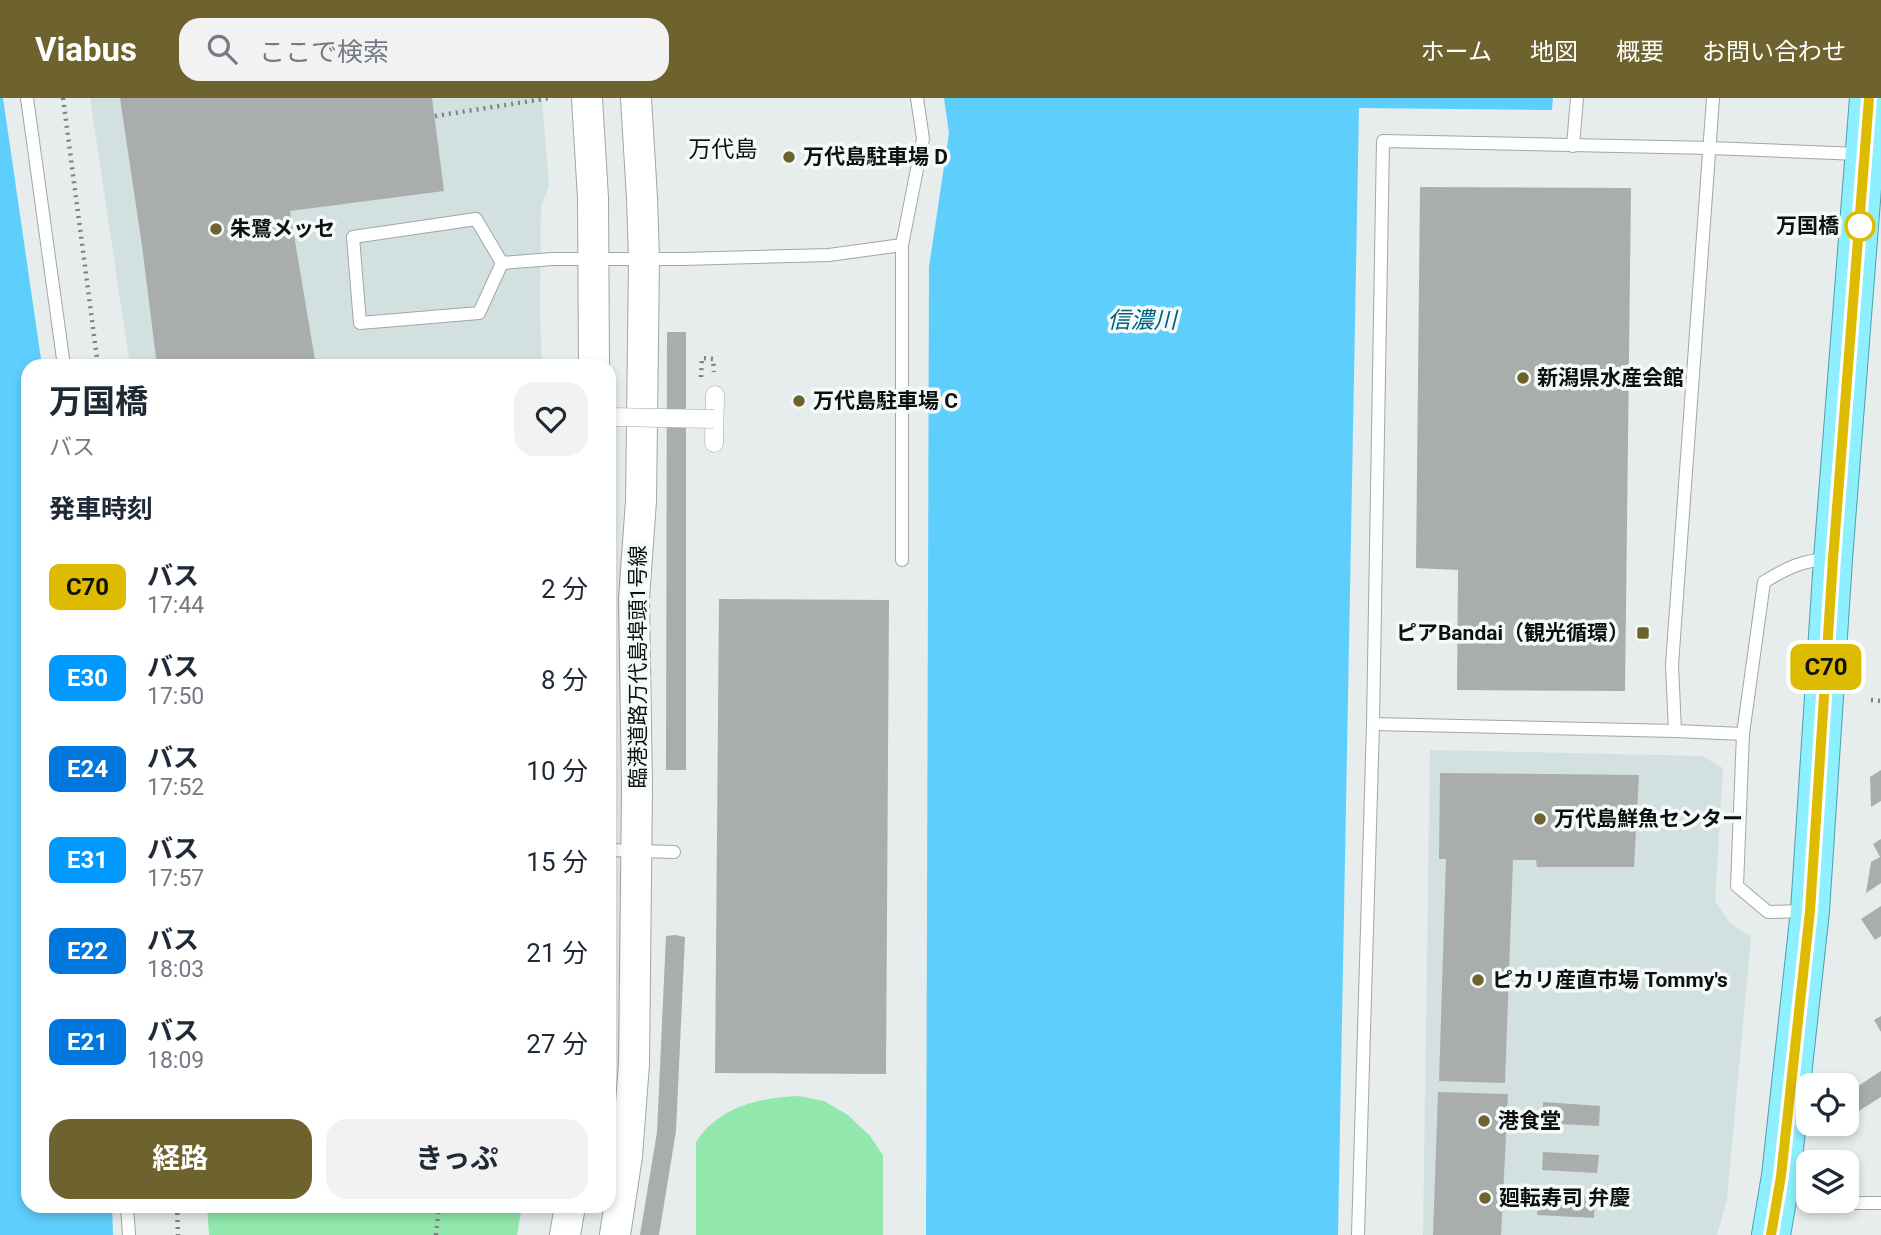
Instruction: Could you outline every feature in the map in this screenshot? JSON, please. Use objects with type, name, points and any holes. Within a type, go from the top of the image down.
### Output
[{"type":"highway","points":[[1771,1235],[1781,1176],[1810,911],[1833,559],[1869,98]]},
{"type":"street","points":[[587,98],[593,198],[593,359]]},
{"type":"street","name":"臨港道路万代島埠頭1号線","points":[[615,1235],[627,1156],[635,1064],[623,850],[638,788],[634,598],[641,501],[644,259],[636,98]]},
{"type":"street","points":[[714,443],[715,395]]},
{"type":"street","points":[[616,417],[714,419]]},
{"type":"street","points":[[565,1235],[569,1213]]},
{"type":"lane","points":[[27,98],[63,359]]},
{"type":"lane","points":[[902,560],[902,245],[923,139],[917,98]]},
{"type":"lane","points":[[1573,146],[1577,98]]},
{"type":"lane","points":[[1675,731],[1672,665],[1713,98]]},
{"type":"lane","points":[[1357,1235],[1373,724],[1383,141],[1866,154]]},
{"type":"lane","points":[[476,219],[502,263],[479,313],[360,323],[353,237],[476,219]]},
{"type":"lane","points":[[502,263],[552,259],[829,256],[902,245]]},
{"type":"lane","points":[[1810,911],[1768,912],[1737,886],[1744,734],[1764,582],[1792,565],[1815,559],[1833,559]]},
{"type":"lane","points":[[1373,724],[1744,734]]},
{"type":"lane","points":[[623,850],[674,852]]},
{"type":"lane","points":[[1859,1203],[1881,1203]]},
{"type":"lane","points":[[127,1213],[129,1235]]},
{"type":"path","points":[[63,98],[97,359]]},
{"type":"path","points":[[435,116],[550,98]]},
{"type":"path","points":[[1871,700],[1881,701]]},
{"type":"path","points":[[177,1213],[178,1235]]},
{"type":"path","points":[[436,1235],[438,1213]]},
{"type":"shaded area","points":[[90,98],[542,98],[549,186],[541,206],[542,359],[129,359]]},
{"type":"shaded area","points":[[1430,750],[1702,756],[1723,768],[1715,901],[1729,922],[1751,937],[1727,1199],[1717,1235],[1423,1235]]},
{"type":"green space","points":[[799,1096],[824,1101],[848,1115],[870,1136],[883,1155],[883,1235],[696,1235],[696,1142],[716,1120],[741,1106]]},
{"type":"green space","points":[[207,1213],[521,1213],[517,1235],[209,1235]]},
{"type":"water","points":[[0,98],[3,98],[41,359],[21,359],[21,1213],[112,1213],[113,1235],[0,1235]]},
{"type":"water","name":"信濃川","points":[[944,98],[1553,98],[1552,110],[1359,108],[1338,1235],[926,1235],[929,267],[949,133]]},
{"type":"building","name":"朱鷺メッセ","points":[[120,98],[432,98],[444,191],[290,211],[315,359],[156,359]]},
{"type":"building","name":"新潟県水産会館","points":[[1420,187],[1631,188],[1625,691],[1457,690],[1458,570],[1416,568]]},
{"type":"building","points":[[667,332],[686,332],[686,770],[666,770]]},
{"type":"building","points":[[719,599],[889,600],[886,1074],[715,1073]]},
{"type":"building","points":[[1881,770],[1881,801],[1871,807],[1870,777]]},
{"type":"building","points":[[1440,773],[1639,775],[1634,867],[1537,867],[1536,860],[1513,860],[1505,1083],[1439,1081],[1446,859],[1439,859]]},
{"type":"building","points":[[1881,839],[1881,883],[1866,893],[1871,862],[1880,857],[1873,844]]},
{"type":"building","points":[[1881,906],[1881,936],[1875,940],[1861,919]]},
{"type":"building","points":[[666,936],[685,937],[676,1131],[659,1235],[640,1235],[657,1132]]},
{"type":"building","points":[[1881,1016],[1881,1032],[1874,1020]]},
{"type":"building","points":[[1881,1071],[1881,1097],[1859,1111],[1859,1085]]},
{"type":"building","points":[[1438,1092],[1508,1094],[1501,1235],[1433,1235]]},
{"type":"building","points":[[1543,1102],[1600,1106],[1599,1126],[1542,1123]]},
{"type":"building","points":[[1543,1152],[1599,1155],[1597,1173],[1542,1170]]},
{"type":"building","points":[[1538,1194],[1595,1197],[1594,1218],[1537,1215]]},
{"type":"bus line","name":"C70","points":[[1771,1235],[1781,1176],[1810,911],[1833,559],[1869,98]]},
{"type":"place","name":"万代島駐車場 D","points":[[789,157]]},
{"type":"place","name":"万国橋","points":[[1860,226]]},
{"type":"place","name":"朱鷺メッセ","points":[[216,229]]},
{"type":"place","name":"新潟県水産会館","points":[[1523,378]]},
{"type":"place","name":"万代島駐車場 C","points":[[799,401]]},
{"type":"place","name":"ピアBandai（観光循環）","points":[[1643,633]]},
{"type":"place","name":"万代島鮮魚センター","points":[[1540,819]]},
{"type":"place","name":"ピカリ産直市場 Tommy's","points":[[1478,980]]},
{"type":"place","name":"港食堂","points":[[1484,1121]]},
{"type":"place","name":"廻転寿司 弁慶","points":[[1485,1198]]},
{"type":"district","name":"万代島","points":[[723,149]]}]
